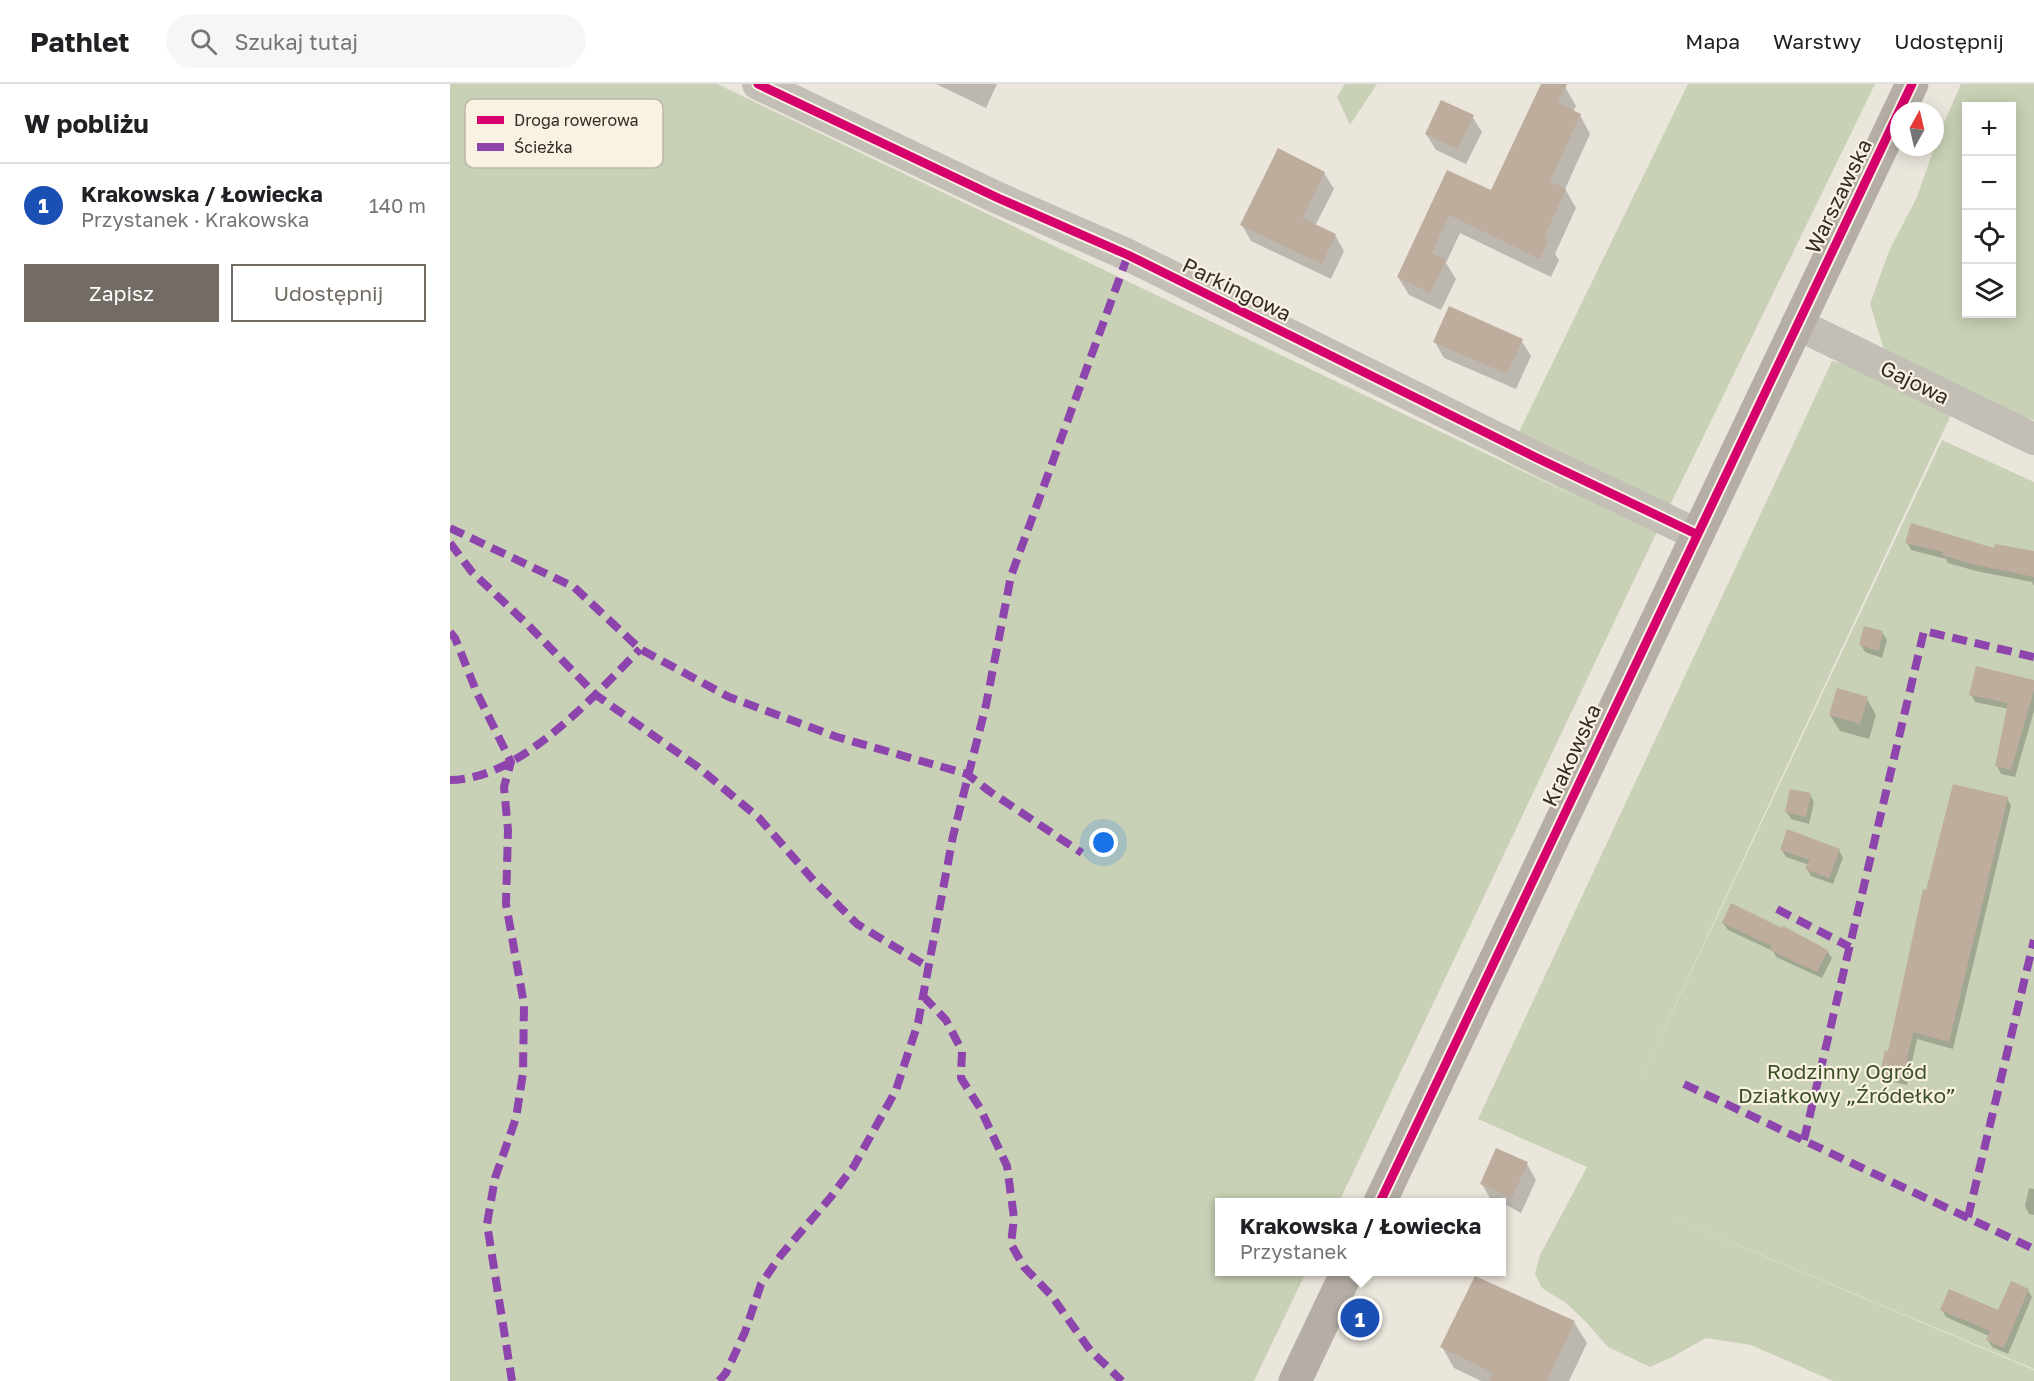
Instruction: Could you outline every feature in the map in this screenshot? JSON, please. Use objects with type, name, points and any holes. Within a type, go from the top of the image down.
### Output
[{"type":"street","name":"Parkingowa","points":[[758,84],[988,193],[1128,255],[1537,458],[1696,534]]},
{"type":"street","name":"Warszawska","points":[[1797,324],[1912,84]]},
{"type":"street","name":"Krakowska","points":[[1382,1198],[1797,324]]},
{"type":"street","name":"Gajowa","points":[[1797,324],[2034,439]]},
{"type":"street","points":[[1294,1381],[1345,1276]]},
{"type":"green space","points":[[450,84],[717,84],[1587,502],[1505,461],[1688,84],[1875,84],[1655,536],[1341,1198],[1215,1198],[1215,1276],[1304,1276],[1254,1381],[450,1381]]},
{"type":"green space","points":[[1345,84],[1377,84],[1350,125],[1337,97]]},
{"type":"green space","points":[[1961,84],[2034,84],[2034,420],[2004,410],[1885,353],[1870,304],[1889,251],[1917,197],[1931,156],[1944,156],[1944,123]]},
{"type":"green space","name":"Rodzinny Ogród Działkowy „Źródełko”","points":[[1844,351],[1956,404],[1633,1095],[1942,440],[2034,482],[2034,1369],[1657,1211],[2034,1370],[2034,1381],[1833,1381],[1751,1345],[1706,1338],[1650,1367],[1608,1347],[1566,1303],[1542,1288],[1535,1274],[1540,1255],[1587,1167],[1478,1119],[1832,361],[1839,363]]},
{"type":"building","points":[[1541,84],[1567,84],[1558,103],[1581,114],[1550,181],[1566,189],[1544,238],[1549,240],[1540,259],[1449,215],[1432,253],[1446,260],[1430,293],[1397,277],[1447,170],[1491,190]]},
{"type":"building","points":[[1441,100],[1474,115],[1457,149],[1425,134]]},
{"type":"building","points":[[1278,148],[1325,172],[1302,218],[1336,234],[1322,264],[1240,225]]},
{"type":"building","points":[[1449,306],[1523,339],[1507,374],[1433,342]]},
{"type":"building","points":[[1911,523],[1994,548],[1995,544],[2034,551],[2034,577],[1971,564],[1942,555],[1943,552],[1905,543]]},
{"type":"building","points":[[1864,626],[1883,631],[1879,651],[1859,645]]},
{"type":"building","points":[[1976,666],[2034,680],[2034,690],[2011,770],[1995,766],[2008,703],[1969,695]]},
{"type":"building","points":[[1837,688],[1868,697],[1860,724],[1829,715]]},
{"type":"building","points":[[1953,784],[2008,797],[1949,1042],[1913,1032],[1903,1078],[1882,1073],[1881,1069],[1885,1050],[1888,1051],[1923,889],[1926,890]]},
{"type":"building","points":[[1790,789],[1811,793],[1806,817],[1785,812]]},
{"type":"building","points":[[1787,829],[1840,849],[1829,878],[1805,869],[1810,860],[1780,850]]},
{"type":"building","points":[[1731,903],[1782,928],[1783,926],[1828,950],[1817,972],[1770,950],[1772,946],[1722,923]]},
{"type":"building","points":[[1496,1148],[1528,1162],[1512,1198],[1480,1184]]},
{"type":"building","points":[[1475,1276],[1575,1321],[1547,1381],[1489,1381],[1493,1373],[1440,1347]]},
{"type":"building","points":[[2011,1281],[2029,1289],[2004,1348],[1986,1340],[1990,1331],[1940,1310],[1949,1289],[1998,1310]]},
{"type":"marked path","points":[[719,1381],[726,1373],[745,1332],[761,1284],[781,1255],[854,1166],[896,1090],[918,1023],[953,836],[986,705],[1011,576],[1128,255]]},
{"type":"marked path","points":[[450,528],[574,587],[640,649],[729,697],[837,737],[967,774],[1082,853]]},
{"type":"marked path","points":[[450,543],[472,572],[528,625],[596,695],[698,767],[759,818],[815,882],[857,924],[928,967]]},
{"type":"marked path","points":[[1804,1140],[1924,631],[2034,657]]},
{"type":"marked path","points":[[450,632],[455,638],[477,693],[511,762],[504,787],[508,830],[506,904],[524,1004],[523,1073],[516,1118],[495,1178],[487,1224],[512,1381]]},
{"type":"marked path","points":[[450,780],[476,776],[503,766],[529,751],[578,711],[640,649]]},
{"type":"marked path","points":[[1777,909],[1850,947]]},
{"type":"marked path","points":[[1968,1217],[2034,940]]},
{"type":"marked path","points":[[923,996],[946,1020],[962,1051],[961,1078],[980,1108],[1007,1166],[1014,1218],[1011,1244],[1024,1267],[1051,1295],[1090,1350],[1122,1381]]},
{"type":"marked path","points":[[1684,1084],[2034,1249]]},
{"type":"cycle path","points":[[758,84],[998,198],[1128,255],[1537,458],[1696,534]]},
{"type":"cycle path","points":[[1382,1198],[1912,84]]},
{"type":"place","name":"Krakowska / Łowiecka","points":[[1360,1318]]}]
